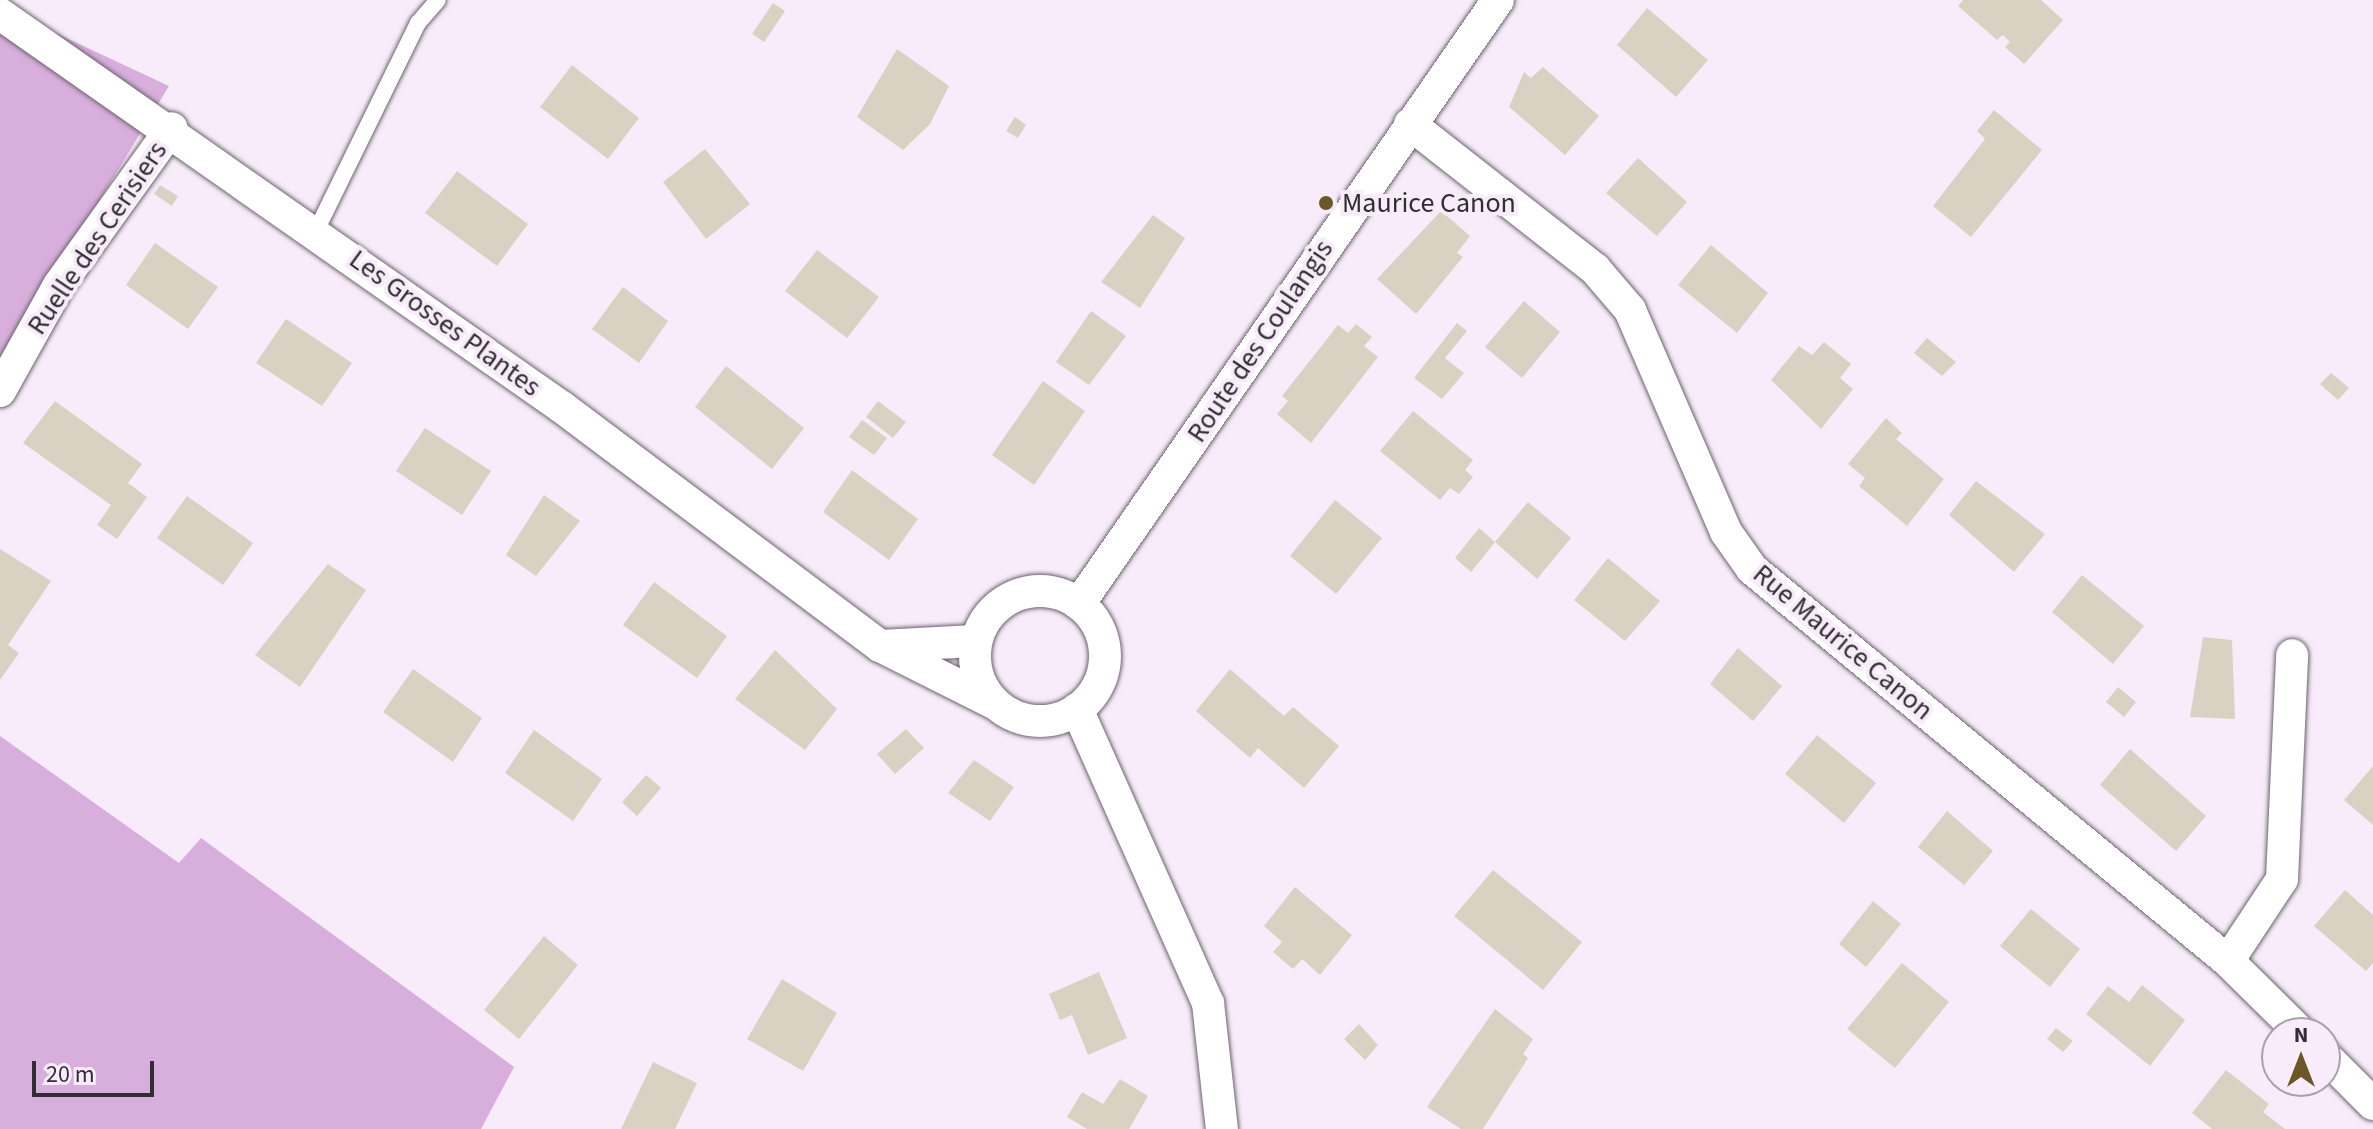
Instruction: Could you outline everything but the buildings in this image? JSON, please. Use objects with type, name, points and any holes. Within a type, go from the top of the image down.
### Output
[{"type":"street","name":"Route des Coulangis","points":[[1079,604],[1498,0]]},
{"type":"street","name":"Les Grosses Plantes","points":[[0,14],[172,128],[316,231],[880,646],[994,703]]},
{"type":"street","name":"Rue Maurice Canon","points":[[1410,124],[1595,269],[1630,310],[1726,532],[1752,569],[2228,961],[2285,1017]]},
{"type":"street","name":"Ruelle des Cerisiers","points":[[0,391],[59,285],[172,128]]},
{"type":"street","points":[[1060,593],[1079,604],[1094,618],[1105,657],[1092,695],[1077,709],[1035,720],[994,703],[978,675],[975,641],[998,605],[1017,594],[1060,593]]},
{"type":"street","points":[[880,646],[975,641]]},
{"type":"street","points":[[2228,961],[2282,879],[2292,655]]},
{"type":"street","points":[[1077,709],[1208,1003],[1222,1129]]},
{"type":"street","points":[[2341,1072],[2373,1104]]},
{"type":"lane","points":[[316,231],[418,23],[438,0]]},
{"type":"shaded area","points":[[0,7],[169,86],[0,364]]},
{"type":"shaded area","points":[[0,736],[179,863],[201,838],[514,1067],[481,1129],[0,1129]]},
{"type":"place","name":"Maurice Canon","points":[[1326,203]]}]
